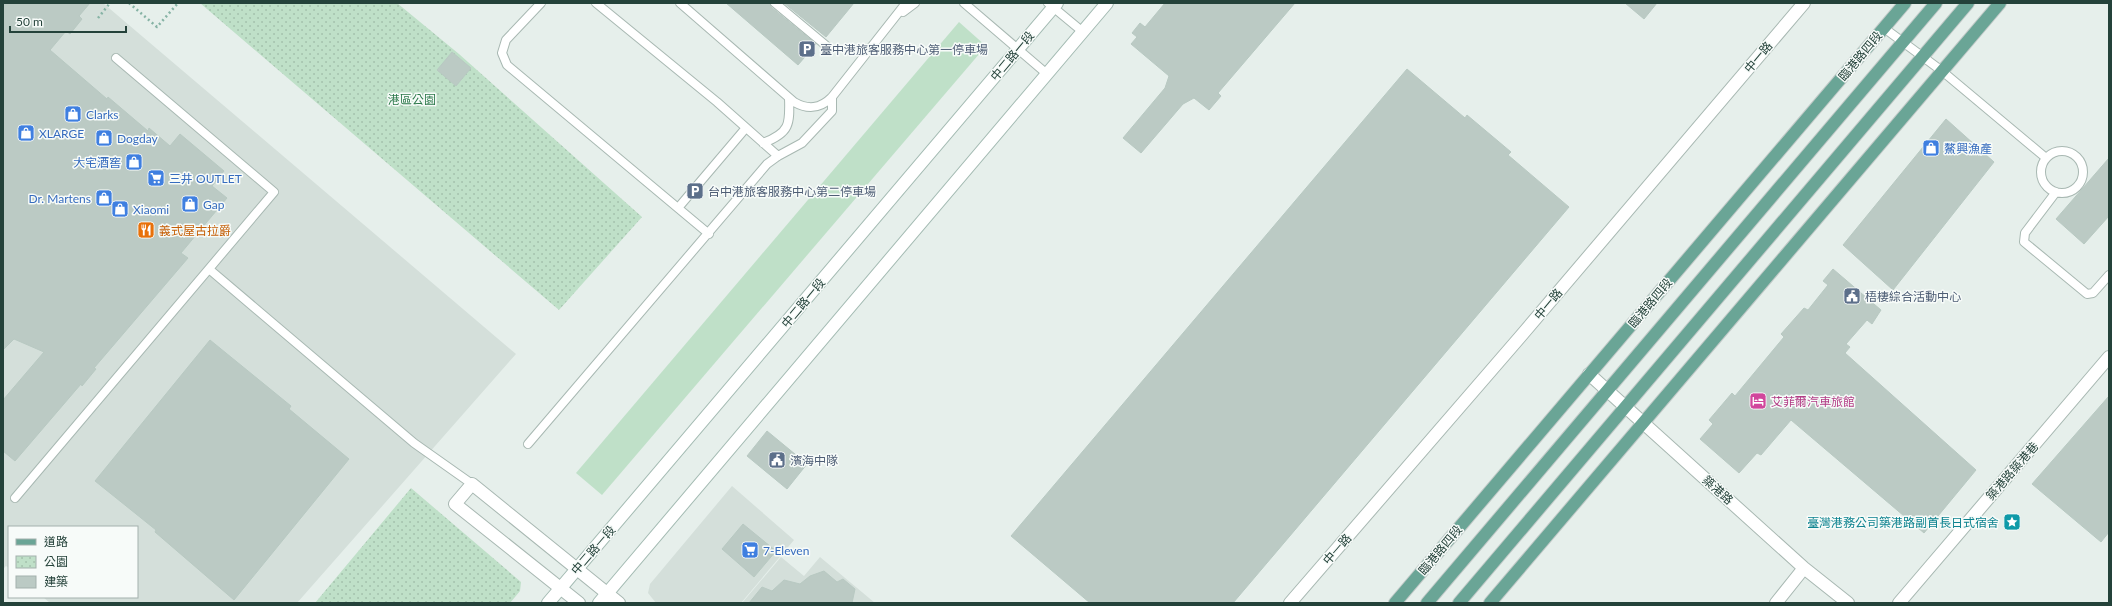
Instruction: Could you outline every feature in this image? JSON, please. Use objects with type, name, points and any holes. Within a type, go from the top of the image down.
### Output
[{"type":"main road","name":"臨港路四段","points":[[1395,603],[1905,3]]},
{"type":"main road","name":"臨港路四段","points":[[1427,603],[1936,3]]},
{"type":"main road","points":[[1458,603],[1968,3]]},
{"type":"main road","points":[[1490,603],[2000,3]]},
{"type":"street","points":[[598,603],[1107,3]]},
{"type":"street","name":"中一路","points":[[1290,603],[1520,337],[1804,3]]},
{"type":"street","name":"中二路一段","points":[[548,603],[1018,50],[1053,4]]},
{"type":"street","name":"築港路築港巷","points":[[1899,603],[2109,357]]},
{"type":"street","name":"築港路","points":[[1589,374],[1804,568],[1848,603]]},
{"type":"street","points":[[579,603],[456,504],[472,484],[619,603]]},
{"type":"street","points":[[1776,603],[1804,568]]},
{"type":"lane","points":[[541,3],[506,40],[502,53],[503,59],[522,78],[709,234]]},
{"type":"lane","points":[[596,3],[717,102],[745,129],[778,156]]},
{"type":"lane","points":[[680,3],[789,98],[800,105],[813,108],[826,103],[832,97],[906,3]]},
{"type":"lane","points":[[775,3],[829,48]]},
{"type":"lane","points":[[894,18],[915,3]]},
{"type":"lane","points":[[964,3],[1047,74]]},
{"type":"lane","points":[[1053,4],[1083,32]]},
{"type":"lane","points":[[1884,28],[1942,71],[2046,158]]},
{"type":"lane","points":[[15,498],[274,192],[116,58]]},
{"type":"lane","points":[[528,444],[709,234],[767,164],[778,156],[802,143],[832,110],[832,97]]},
{"type":"lane","points":[[763,143],[779,137],[789,124],[789,98]]},
{"type":"lane","points":[[678,208],[745,129]]},
{"type":"lane","points":[[2060,150],[2069,151],[2076,155],[2082,162],[2084,170],[2083,178],[2079,186],[2072,191],[2064,193],[2056,192],[2048,188],[2043,181],[2041,173],[2042,165],[2046,158],[2052,152],[2060,150]]},
{"type":"lane","points":[[2056,192],[2025,233],[2024,242],[2087,294],[2093,293],[2109,275]]},
{"type":"lane","points":[[209,269],[414,444],[472,484]]},
{"type":"path","points":[[98,18],[110,3]]},
{"type":"path","points":[[129,3],[157,27],[178,3]]},
{"type":"shaded area","name":"三井 OUTLET","points":[[3,3],[103,3],[516,354],[297,603],[50,603],[44,598],[138,598],[138,526],[8,526],[8,567],[6,566],[3,569]]},
{"type":"shaded area","points":[[732,486],[794,540],[741,603],[656,603],[648,593],[650,584]]},
{"type":"shaded area","points":[[781,557],[804,576],[820,557],[875,603],[742,603]]},
{"type":"green space","name":"港區公園","points":[[200,3],[397,3],[459,54],[642,217],[559,310]]},
{"type":"green space","points":[[959,22],[986,46],[602,495],[576,473]]},
{"type":"green space","points":[[411,488],[521,582],[520,591],[510,603],[315,603]]},
{"type":"building","points":[[3,3],[90,3],[79,16],[82,19],[70,34],[66,31],[50,50],[107,99],[108,97],[148,131],[149,128],[170,146],[180,134],[224,171],[212,186],[227,198],[181,253],[188,258],[94,368],[96,369],[82,386],[81,384],[15,461],[3,451],[3,400],[44,352],[14,339],[3,350]]},
{"type":"building","points":[[726,3],[770,3],[771,7],[816,44],[798,65]]},
{"type":"building","points":[[784,3],[854,3],[826,37]]},
{"type":"building","points":[[1165,3],[1295,3],[1218,93],[1221,96],[1209,110],[1194,98],[1183,104],[1141,153],[1123,138],[1165,88],[1169,76],[1131,44],[1137,37],[1132,33],[1140,23],[1145,27]]},
{"type":"building","points":[[1625,3],[1657,3],[1644,19]]},
{"type":"building","points":[[452,52],[471,68],[456,86],[437,70]]},
{"type":"building","points":[[1407,69],[1465,118],[1467,115],[1511,152],[1508,155],[1569,207],[1233,603],[1090,603],[1011,536]]},
{"type":"building","points":[[1946,119],[1994,162],[1893,290],[1843,245]]},
{"type":"building","points":[[2109,158],[2109,216],[2084,244],[2056,219]]},
{"type":"building","points":[[1833,269],[1881,310],[1872,324],[1867,320],[1846,344],[1850,347],[1845,353],[1976,470],[1924,533],[1791,420],[1761,455],[1757,453],[1739,473],[1700,439],[1713,424],[1709,420],[1732,393],[1735,396],[1784,337],[1781,334],[1804,308],[1808,310],[1828,285],[1823,281]]},
{"type":"building","points":[[210,340],[291,406],[289,409],[349,459],[234,600],[155,532],[156,530],[95,481]]},
{"type":"building","points":[[2109,396],[2109,532],[2101,542],[2032,484]]},
{"type":"building","name":"濱海中隊","points":[[767,431],[807,464],[787,489],[747,456]]},
{"type":"building","points":[[743,524],[776,551],[754,577],[722,549]]},
{"type":"building","points":[[824,571],[837,582],[843,579],[855,589],[852,603],[749,603],[762,587],[772,591],[784,580],[800,584],[810,576]]},
{"type":"place","name":"臺中港旅客服務中心第一停車場","points":[[807,49]]},
{"type":"place","name":"Clarks","points":[[73,114]]},
{"type":"place","name":"XLARGE","points":[[26,133]]},
{"type":"place","name":"Dogday","points":[[104,138]]},
{"type":"place","name":"鰲興漁產","points":[[1931,148]]},
{"type":"place","name":"大宅酒窖","points":[[134,162]]},
{"type":"place","name":"三井 OUTLET","points":[[156,178]]},
{"type":"place","name":"台中港旅客服務中心第二停車場","points":[[695,191]]},
{"type":"place","name":"Dr. Martens","points":[[104,198]]},
{"type":"place","name":"Gap","points":[[190,204]]},
{"type":"place","name":"Xiaomi","points":[[120,209]]},
{"type":"place","name":"義式屋古拉爵","points":[[146,230]]},
{"type":"place","name":"梧棲綜合活動中心","points":[[1852,296]]},
{"type":"place","name":"艾菲爾汽車旅館","points":[[1758,401]]},
{"type":"place","name":"濱海中隊","points":[[777,460]]},
{"type":"place","name":"臺灣港務公司築港路副首長日式宿舍","points":[[2012,522]]},
{"type":"place","name":"7-Eleven","points":[[750,550]]}]
